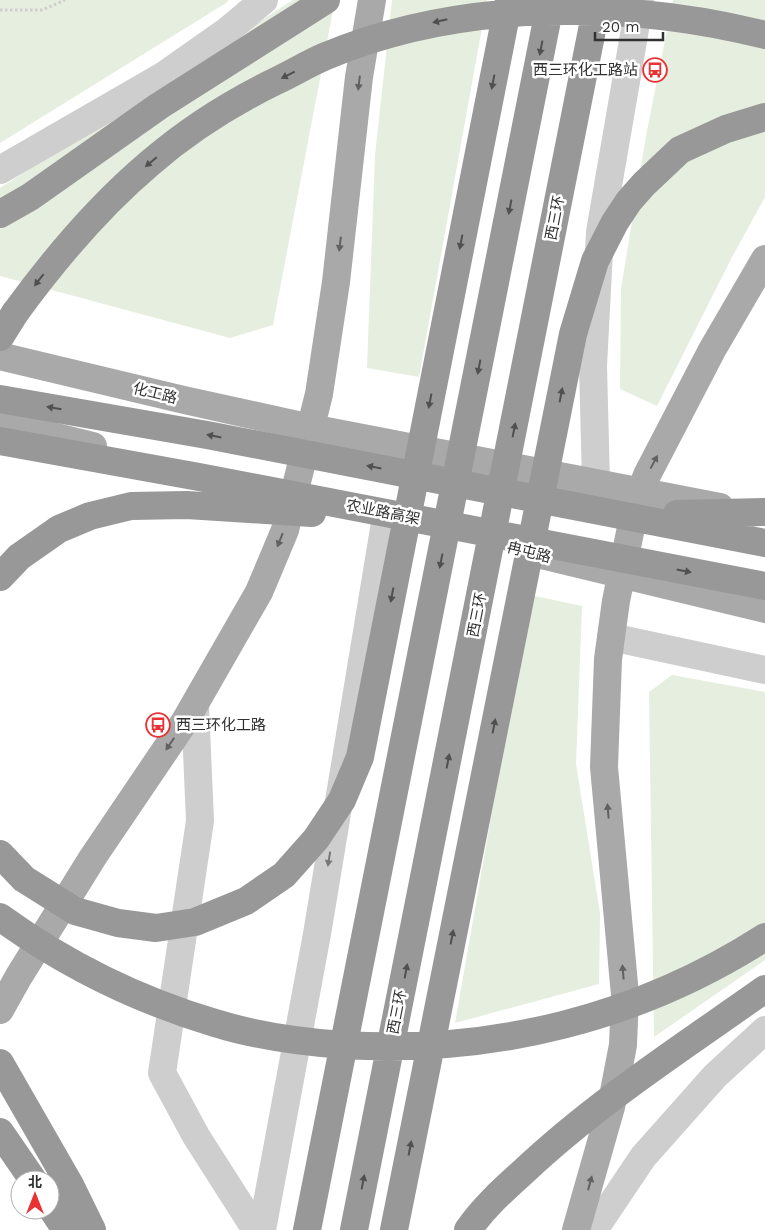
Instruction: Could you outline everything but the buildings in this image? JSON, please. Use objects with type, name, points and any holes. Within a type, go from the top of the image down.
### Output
[{"type":"highway","points":[[0,214],[30,196],[160,106],[326,0]]},
{"type":"highway","points":[[0,854],[24,879],[74,910],[118,923],[156,928],[195,922],[246,901],[284,875],[316,839],[342,800],[360,758],[509,0]]},
{"type":"highway","points":[[307,1230],[551,0]]},
{"type":"highway","name":"西三环","points":[[354,1230],[598,0]]},
{"type":"highway","points":[[0,337],[14,313],[62,250],[100,209],[150,162],[231,104],[326,56],[375,38],[444,20],[540,7],[633,9],[700,18],[765,35]]},
{"type":"highway","points":[[394,1230],[573,334],[595,261],[614,222],[628,201],[658,169],[680,150],[726,129],[765,117]]},
{"type":"highway","points":[[0,399],[207,435],[765,543]]},
{"type":"highway","name":"农业路高架","points":[[0,441],[199,477],[393,516],[765,586]]},
{"type":"highway","points":[[0,577],[18,557],[59,529],[90,516],[132,506],[186,505],[393,516]]},
{"type":"highway","points":[[573,506],[682,514],[765,514]]},
{"type":"highway","points":[[0,917],[28,937],[72,963],[157,1003],[216,1024],[283,1039],[372,1046],[414,1047],[467,1042],[514,1036],[571,1023],[602,1014],[675,987],[734,957],[765,937]]},
{"type":"highway","points":[[468,1230],[506,1187],[577,1124],[765,989]]},
{"type":"highway","points":[[0,1062],[70,1185],[92,1230]]},
{"type":"highway","points":[[0,1132],[25,1170]]},
{"type":"main road","points":[[0,1010],[93,857],[195,705],[259,592],[284,530],[319,394],[336,282],[360,77],[372,0]]},
{"type":"main road","points":[[576,1230],[611,1107],[623,1045],[625,995],[604,766],[608,659],[621,575],[636,503],[647,476],[712,350],[765,259]]},
{"type":"main road","name":"化工路","points":[[0,356],[311,428]]},
{"type":"main road","points":[[0,423],[294,495]]},
{"type":"main road","points":[[311,428],[640,492],[765,514]]},
{"type":"main road","name":"冉屯路","points":[[294,495],[393,516],[621,575],[765,609]]},
{"type":"street","points":[[0,170],[163,76],[227,31],[264,0]]},
{"type":"street","points":[[596,483],[593,366],[595,296],[600,232],[640,0]]},
{"type":"street","points":[[262,1230],[393,516]]},
{"type":"street","points":[[611,637],[765,670]]},
{"type":"street","points":[[195,705],[200,821],[162,1073],[196,1136],[256,1230]]},
{"type":"street","points":[[594,1230],[642,1157],[715,1076],[765,1030]]},
{"type":"path","points":[[0,10],[42,10],[65,0]]},
{"type":"green space","points":[[0,0],[229,0],[0,143]]},
{"type":"green space","points":[[293,0],[335,0],[273,325],[230,338],[0,276],[0,188]]},
{"type":"green space","points":[[392,0],[487,0],[419,377],[367,368],[375,155]]},
{"type":"green space","points":[[673,0],[765,0],[765,197],[731,259],[657,406],[620,389],[621,289],[646,136]]},
{"type":"green space","points":[[530,595],[582,606],[576,764],[600,913],[599,984],[455,1023]]},
{"type":"green space","points":[[672,675],[765,692],[765,960],[654,1037],[649,692]]},
{"type":"place","name":"西三环化工路站","points":[[655,70]]},
{"type":"place","name":"西三环化工路","points":[[158,725]]}]
